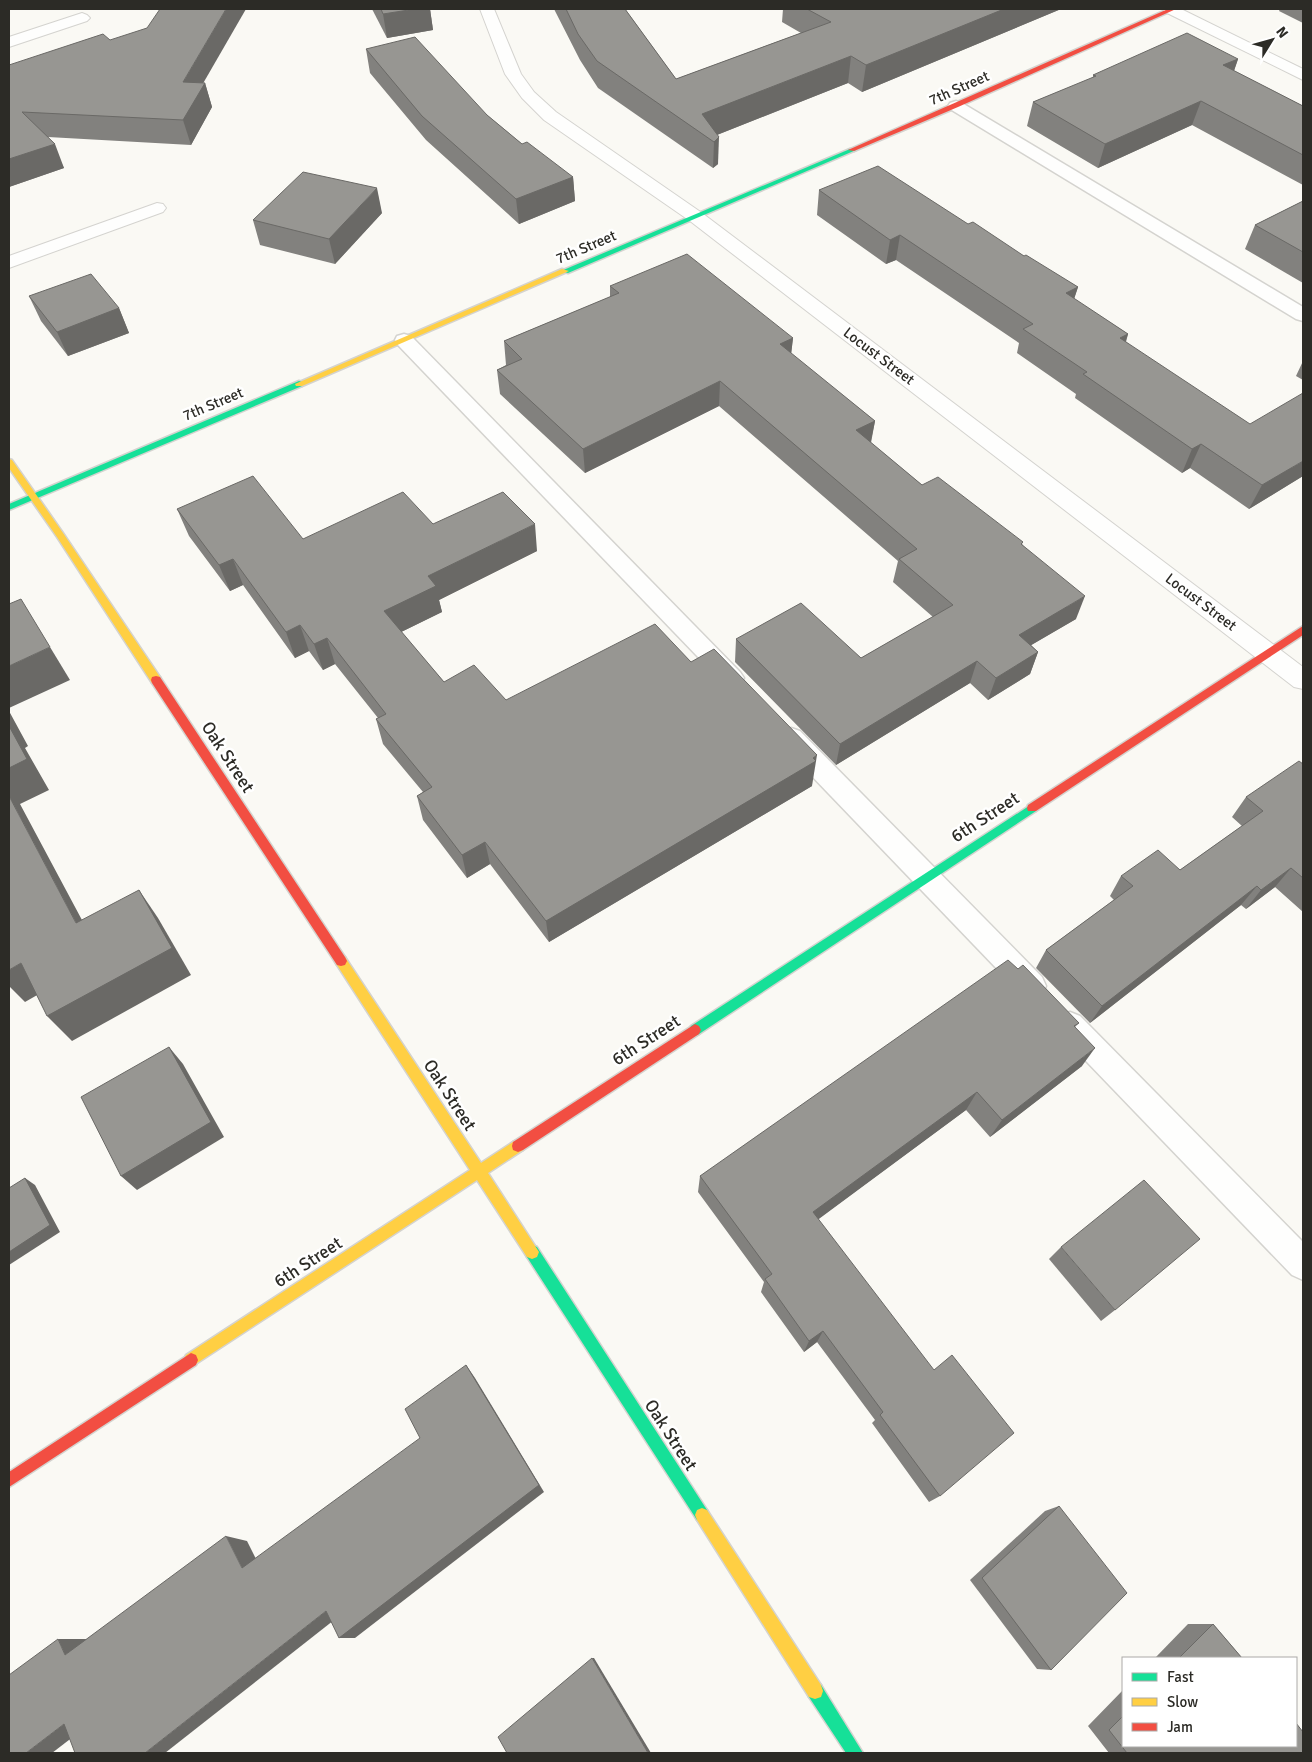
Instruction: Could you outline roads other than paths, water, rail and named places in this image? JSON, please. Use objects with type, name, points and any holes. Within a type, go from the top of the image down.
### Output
[{"type":"street","name":"Locust Street","points":[[487,9],[513,74],[550,116],[696,217],[1303,680]]},
{"type":"street","name":"7th Street","points":[[9,507],[956,106],[1172,9]]},
{"type":"street","points":[[1172,9],[1303,75]]},
{"type":"street","points":[[9,42],[82,18]]},
{"type":"street","points":[[9,262],[157,208]]},
{"type":"street","name":"Oak Street","points":[[9,462],[34,496],[479,1170],[855,1753]]},
{"type":"street","name":"6th Street","points":[[9,1480],[1303,630]]},
{"type":"lane","points":[[956,106],[1303,315]]},
{"type":"lane","points":[[404,340],[745,691]]},
{"type":"lane","points":[[773,720],[1303,1264]]}]
